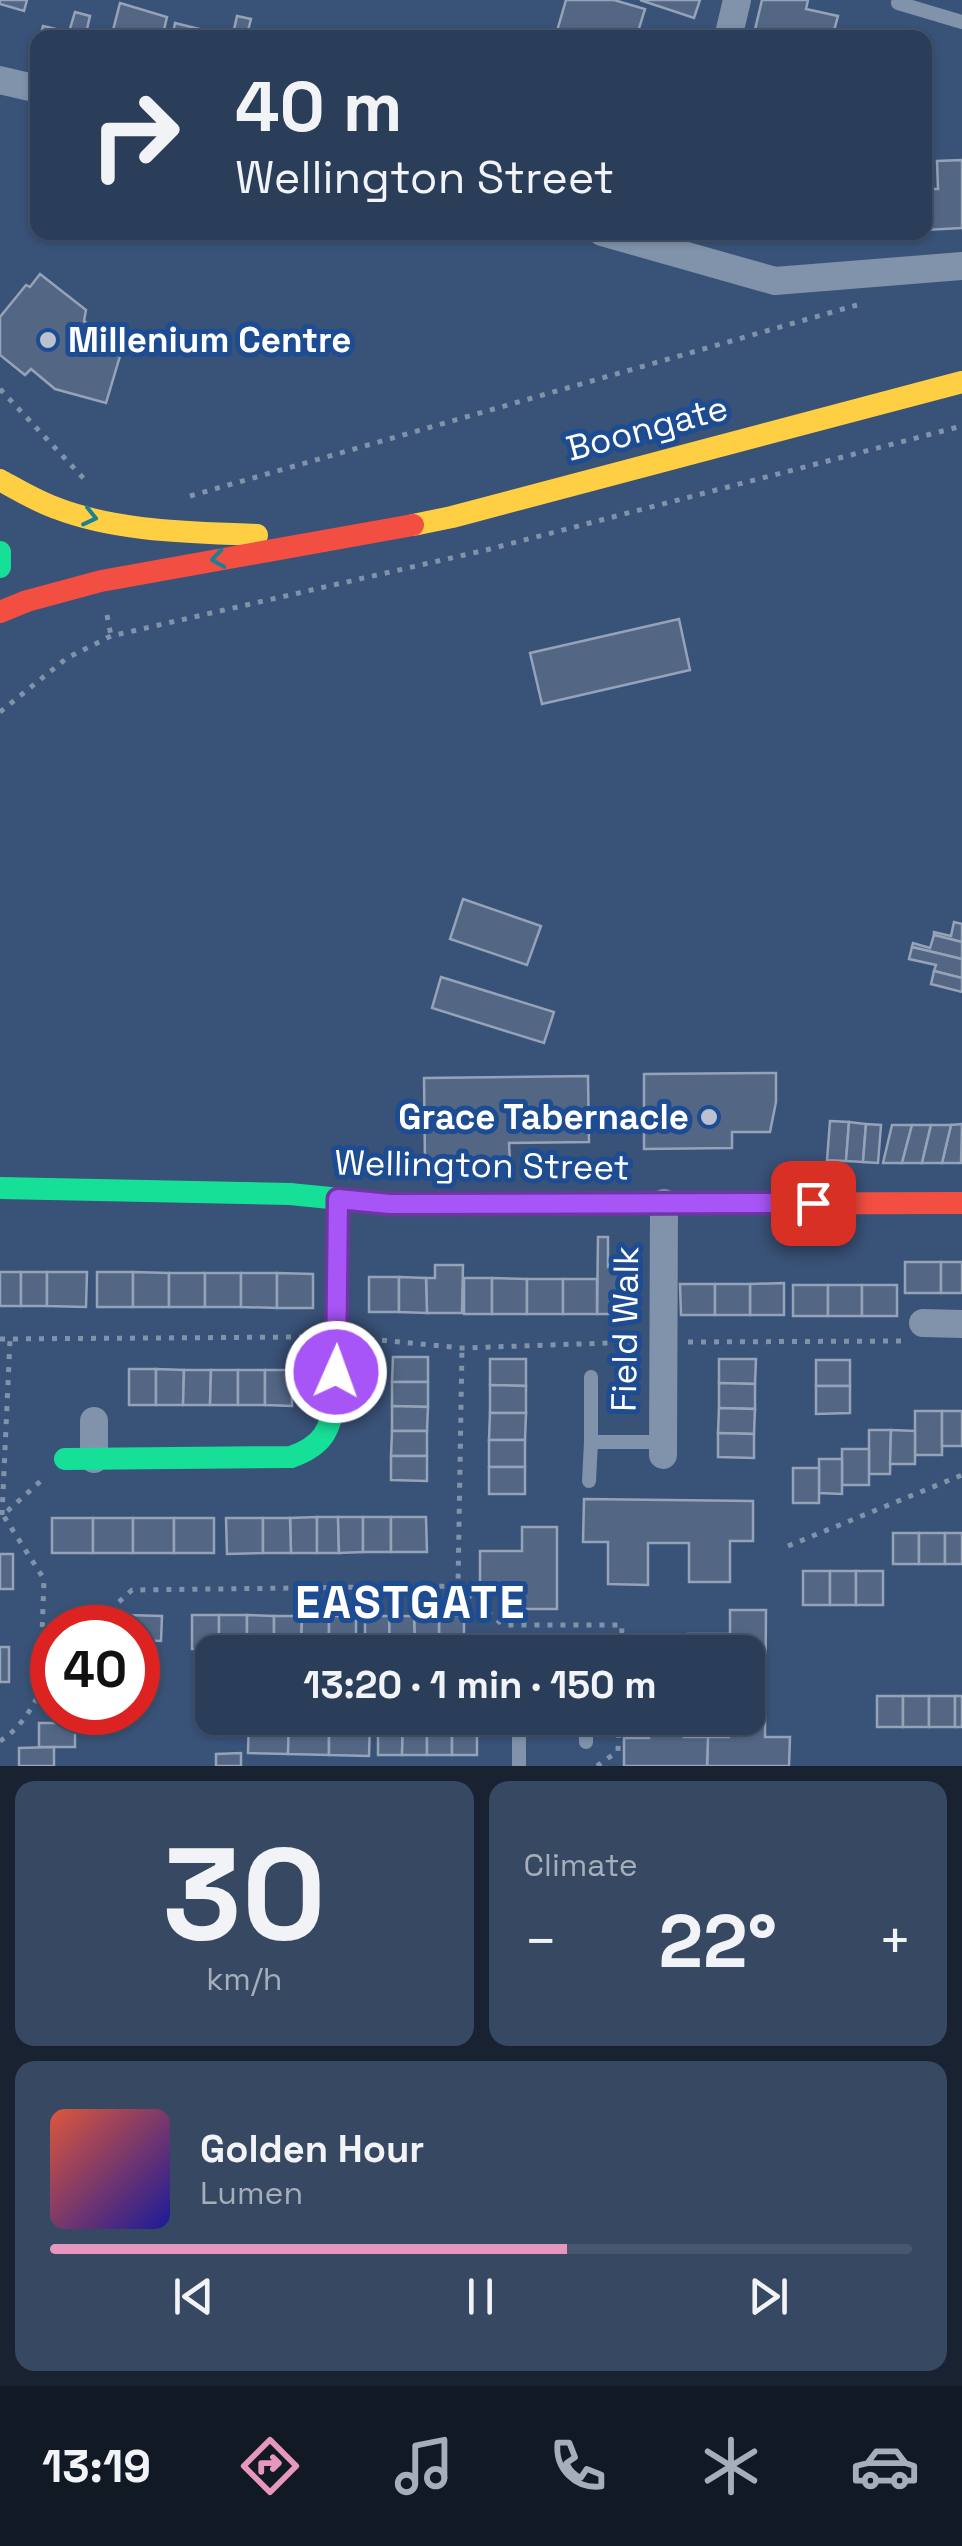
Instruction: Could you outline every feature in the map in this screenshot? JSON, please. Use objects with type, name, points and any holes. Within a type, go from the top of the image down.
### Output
[{"type":"street","points":[[730,30],[738,0]]},
{"type":"street","points":[[0,80],[30,88]]},
{"type":"street","points":[[676,242],[775,281],[962,266]]},
{"type":"street","name":"Boongate","points":[[0,612],[101,581],[452,516],[962,382]]},
{"type":"street","name":"Boongate","points":[[0,480],[60,510],[105,520],[187,532],[349,538]]},
{"type":"street","points":[[0,552],[0,567]]},
{"type":"street","name":"Wellington Street","points":[[0,1188],[290,1194],[390,1204],[962,1202]]},
{"type":"street","points":[[65,1460],[291,1457],[310,1451],[319,1443],[334,1408],[338,1199]]},
{"type":"street","name":"Field Walk","points":[[662,1449],[664,1203]]},
{"type":"street","points":[[923,1323],[962,1324]]},
{"type":"street","points":[[94,1421],[94,1459]]},
{"type":"lane","points":[[899,0],[898,3],[962,22]]},
{"type":"lane","points":[[589,1481],[591,1377]]},
{"type":"lane","points":[[592,1442],[662,1449]]},
{"type":"lane","points":[[519,1735],[519,1766]]},
{"type":"lane","points":[[586,1735],[586,1742]]},
{"type":"path","points":[[182,498],[873,300]]},
{"type":"path","points":[[0,390],[105,501],[105,520]]},
{"type":"path","points":[[0,712],[67,658],[111,636],[486,550],[962,426]]},
{"type":"path","points":[[0,1340],[337,1337],[462,1348],[663,1342],[900,1342],[923,1323]]},
{"type":"path","points":[[10,1340],[2,1515],[44,1579],[43,1605]]},
{"type":"path","points":[[458,1586],[462,1348]]},
{"type":"path","points":[[2,1515],[65,1460]]},
{"type":"path","points":[[788,1546],[962,1476]]},
{"type":"path","points":[[115,1605],[132,1590],[458,1586],[503,1625],[622,1624],[622,1635]]},
{"type":"path","points":[[0,1742],[13,1734],[30,1708]]},
{"type":"path","points":[[597,1766],[618,1750],[618,1735]]},
{"type":"building","points":[[0,0],[27,0],[24,11],[0,4]]},
{"type":"building","points":[[566,0],[614,0],[645,9],[638,30],[557,30]]},
{"type":"building","points":[[640,0],[700,0],[694,18]]},
{"type":"building","points":[[762,0],[808,0],[806,9],[838,16],[834,30],[755,30]]},
{"type":"building","points":[[120,3],[167,17],[164,30],[113,30]]},
{"type":"building","points":[[75,12],[90,16],[87,30],[70,30]]},
{"type":"building","points":[[237,16],[251,19],[248,30],[234,30]]},
{"type":"building","points":[[175,23],[203,30],[174,30]]},
{"type":"building","points":[[962,160],[962,228],[932,230],[932,189],[938,189],[937,161]]},
{"type":"building","name":"Millenium Centre","points":[[40,274],[86,310],[84,321],[101,333],[91,348],[120,356],[106,403],[55,389],[31,369],[25,375],[0,355],[0,317]]},
{"type":"building","points":[[679,619],[690,670],[542,704],[530,653]]},
{"type":"building","points":[[463,899],[541,926],[527,965],[450,939]]},
{"type":"building","points":[[954,922],[962,924],[962,942],[934,935],[951,936]]},
{"type":"building","points":[[934,935],[962,942],[962,959],[912,947],[913,943],[930,948]]},
{"type":"building","points":[[912,947],[962,959],[962,978],[934,971],[936,965],[909,959]]},
{"type":"building","points":[[934,971],[962,978],[962,992],[931,984]]},
{"type":"building","points":[[441,977],[554,1012],[544,1043],[432,1008]]},
{"type":"building","name":"Grace Tabernacle","points":[[776,1073],[770,1132],[732,1132],[732,1148],[644,1149],[644,1074]]},
{"type":"building","points":[[588,1076],[589,1142],[509,1143],[510,1162],[425,1163],[424,1078]]},
{"type":"building","points":[[830,1121],[849,1122],[846,1161],[827,1160]]},
{"type":"building","points":[[849,1122],[866,1124],[863,1162],[846,1161]]},
{"type":"building","points":[[866,1124],[881,1125],[878,1163],[863,1162]]},
{"type":"building","points":[[962,1124],[961,1163],[942,1163],[951,1125]]},
{"type":"building","points":[[892,1125],[912,1125],[902,1163],[883,1163]]},
{"type":"building","points":[[912,1125],[931,1125],[922,1163],[902,1163]]},
{"type":"building","points":[[931,1125],[951,1125],[942,1163],[922,1163]]},
{"type":"building","points":[[598,1237],[608,1237],[608,1267],[623,1267],[623,1314],[597,1314]]},
{"type":"building","points":[[905,1262],[941,1262],[941,1293],[905,1293]]},
{"type":"building","points":[[941,1262],[962,1262],[962,1293],[941,1293]]},
{"type":"building","points":[[435,1265],[463,1265],[462,1313],[427,1313],[426,1278],[435,1278]]},
{"type":"building","points":[[0,1272],[21,1272],[21,1306],[0,1306]]},
{"type":"building","points":[[21,1272],[47,1272],[47,1306],[21,1306]]},
{"type":"building","points":[[47,1272],[87,1272],[86,1307],[47,1306]]},
{"type":"building","points":[[97,1272],[133,1272],[133,1307],[97,1307]]},
{"type":"building","points":[[133,1272],[169,1273],[169,1307],[133,1307]]},
{"type":"building","points":[[169,1273],[205,1273],[205,1307],[169,1307]]},
{"type":"building","points":[[205,1273],[241,1273],[241,1307],[205,1307]]},
{"type":"building","points":[[241,1273],[277,1273],[277,1308],[241,1307]]},
{"type":"building","points":[[277,1273],[313,1274],[313,1308],[277,1308]]},
{"type":"building","points":[[369,1277],[399,1277],[399,1312],[369,1312]]},
{"type":"building","points":[[399,1277],[426,1278],[427,1313],[399,1312]]},
{"type":"building","points":[[464,1278],[492,1278],[492,1314],[464,1314]]},
{"type":"building","points":[[492,1278],[527,1279],[527,1314],[492,1314]]},
{"type":"building","points":[[527,1279],[563,1279],[563,1314],[527,1314]]},
{"type":"building","points":[[563,1279],[597,1279],[597,1314],[563,1314]]},
{"type":"building","points":[[784,1283],[784,1315],[750,1315],[750,1284]]},
{"type":"building","points":[[680,1284],[715,1284],[715,1315],[681,1315]]},
{"type":"building","points":[[715,1284],[750,1284],[750,1315],[715,1315]]},
{"type":"building","points":[[793,1285],[828,1285],[828,1316],[793,1316]]},
{"type":"building","points":[[828,1285],[862,1285],[862,1316],[828,1316]]},
{"type":"building","points":[[862,1285],[897,1285],[897,1316],[862,1316]]},
{"type":"building","points":[[393,1357],[428,1357],[428,1382],[392,1382]]},
{"type":"building","points":[[490,1359],[526,1359],[526,1386],[490,1385]]},
{"type":"building","points":[[719,1359],[756,1359],[755,1384],[719,1383]]},
{"type":"building","points":[[816,1360],[850,1360],[850,1386],[816,1386]]},
{"type":"building","points":[[129,1369],[156,1369],[156,1405],[129,1405]]},
{"type":"building","points":[[156,1369],[184,1370],[183,1405],[156,1405]]},
{"type":"building","points":[[184,1370],[211,1370],[210,1405],[183,1405]]},
{"type":"building","points":[[211,1370],[238,1370],[238,1405],[210,1405]]},
{"type":"building","points":[[238,1370],[265,1370],[265,1405],[238,1405]]},
{"type":"building","points":[[265,1370],[292,1370],[292,1406],[265,1405]]},
{"type":"building","points":[[392,1382],[428,1382],[428,1407],[392,1406]]},
{"type":"building","points":[[719,1383],[755,1384],[755,1409],[719,1408]]},
{"type":"building","points":[[490,1385],[526,1386],[526,1413],[490,1413]]},
{"type":"building","points":[[816,1386],[850,1386],[850,1413],[816,1414]]},
{"type":"building","points":[[392,1406],[428,1407],[427,1431],[392,1431]]},
{"type":"building","points":[[719,1408],[755,1409],[754,1434],[718,1433]]},
{"type":"building","points":[[915,1411],[942,1411],[942,1455],[915,1455]]},
{"type":"building","points":[[942,1411],[962,1411],[962,1446],[942,1446]]},
{"type":"building","points":[[490,1413],[526,1413],[525,1440],[489,1440]]},
{"type":"building","points":[[869,1430],[891,1430],[890,1474],[869,1474]]},
{"type":"building","points":[[891,1430],[915,1431],[915,1464],[890,1464]]},
{"type":"building","points":[[392,1431],[427,1431],[427,1456],[391,1456]]},
{"type":"building","points":[[718,1433],[754,1434],[754,1458],[718,1457]]},
{"type":"building","points":[[489,1440],[525,1440],[525,1467],[489,1467]]},
{"type":"building","points":[[842,1449],[869,1449],[869,1485],[842,1485]]},
{"type":"building","points":[[391,1456],[427,1456],[427,1481],[391,1480]]},
{"type":"building","points":[[819,1459],[842,1459],[842,1494],[819,1493]]},
{"type":"building","points":[[489,1467],[525,1467],[525,1494],[489,1494]]},
{"type":"building","points":[[793,1468],[819,1468],[819,1503],[793,1503]]},
{"type":"building","points":[[584,1499],[753,1501],[753,1541],[730,1541],[730,1582],[689,1582],[689,1543],[648,1543],[648,1585],[608,1584],[608,1542],[583,1542]]},
{"type":"building","points":[[317,1517],[317,1553],[291,1553],[290,1518]]},
{"type":"building","points":[[317,1517],[338,1517],[339,1553],[317,1553]]},
{"type":"building","points":[[338,1517],[363,1517],[363,1552],[339,1553]]},
{"type":"building","points":[[363,1517],[391,1517],[391,1552],[363,1552]]},
{"type":"building","points":[[391,1517],[426,1517],[427,1552],[391,1552]]},
{"type":"building","points":[[52,1518],[93,1518],[93,1553],[52,1553]]},
{"type":"building","points":[[93,1518],[133,1518],[133,1553],[93,1553]]},
{"type":"building","points":[[133,1518],[174,1518],[174,1553],[133,1553]]},
{"type":"building","points":[[174,1518],[214,1518],[214,1553],[174,1553]]},
{"type":"building","points":[[226,1518],[263,1518],[263,1553],[227,1554]]},
{"type":"building","points":[[263,1518],[290,1518],[291,1553],[263,1553]]},
{"type":"building","points":[[522,1527],[557,1527],[557,1609],[522,1609],[522,1585],[480,1585],[480,1551],[522,1551]]},
{"type":"building","points":[[893,1533],[919,1533],[919,1564],[893,1564]]},
{"type":"building","points":[[919,1533],[945,1533],[945,1564],[919,1564]]},
{"type":"building","points":[[945,1533],[962,1533],[962,1564],[945,1564]]},
{"type":"building","points":[[0,1554],[13,1554],[13,1589],[0,1589]]},
{"type":"building","points":[[803,1571],[830,1571],[830,1605],[803,1605]]},
{"type":"building","points":[[830,1571],[856,1571],[856,1605],[830,1605]]},
{"type":"building","points":[[856,1571],[883,1571],[883,1605],[856,1605]]},
{"type":"building","points":[[730,1610],[766,1610],[765,1737],[790,1737],[789,1766],[707,1766],[708,1737],[765,1735],[765,1635],[688,1635],[730,1634]]},
{"type":"building","points":[[192,1615],[219,1615],[219,1635],[195,1635],[192,1649]]},
{"type":"building","points":[[219,1615],[247,1615],[247,1635],[219,1635]]},
{"type":"building","points":[[247,1615],[274,1616],[274,1635],[247,1635]]},
{"type":"building","points":[[439,1615],[464,1615],[464,1635],[439,1635]]},
{"type":"building","points":[[439,1615],[439,1635],[415,1635],[414,1616]]},
{"type":"building","points":[[274,1616],[302,1616],[301,1635],[274,1635]]},
{"type":"building","points":[[302,1616],[329,1616],[329,1635],[301,1635]]},
{"type":"building","points":[[329,1616],[356,1616],[356,1635],[329,1635]]},
{"type":"building","points":[[365,1616],[389,1616],[390,1635],[365,1635]]},
{"type":"building","points":[[389,1616],[414,1616],[415,1635],[390,1635]]},
{"type":"building","points":[[0,1647],[9,1647],[9,1682],[0,1682]]},
{"type":"building","points":[[877,1696],[903,1696],[903,1727],[877,1727]]},
{"type":"building","points":[[903,1696],[929,1696],[929,1727],[903,1727]]},
{"type":"building","points":[[929,1696],[955,1696],[955,1727],[929,1727]]},
{"type":"building","points":[[955,1696],[962,1696],[962,1727],[955,1727]]},
{"type":"building","points":[[39,1735],[75,1735],[75,1747],[39,1747]]},
{"type":"building","points":[[249,1735],[289,1735],[288,1754],[248,1753]]},
{"type":"building","points":[[289,1735],[329,1735],[329,1755],[288,1754]]},
{"type":"building","points":[[329,1735],[370,1735],[369,1756],[329,1755]]},
{"type":"building","points":[[378,1735],[403,1735],[402,1755],[378,1755]]},
{"type":"building","points":[[403,1735],[427,1735],[427,1755],[402,1755]]},
{"type":"building","points":[[427,1735],[452,1735],[452,1755],[427,1755]]},
{"type":"building","points":[[452,1735],[477,1735],[477,1755],[452,1755]]},
{"type":"building","points":[[708,1737],[707,1766],[624,1766],[624,1738]]},
{"type":"building","points":[[54,1747],[54,1766],[19,1766],[19,1748]]},
{"type":"building","points":[[241,1753],[241,1766],[216,1766],[216,1754]]},
{"type":"traffic: fast","points":[[0,552],[0,567]]},
{"type":"traffic: fast","points":[[0,1188],[290,1194],[390,1204],[595,1204]]},
{"type":"traffic: fast","points":[[65,1459],[291,1457],[318,1442],[328,1428],[335,1397],[338,1199]]},
{"type":"traffic: slow","points":[[413,525],[962,382]]},
{"type":"traffic: slow","points":[[0,480],[49,505],[104,522],[257,535]]},
{"type":"traffic: jam","points":[[0,612],[101,581],[413,525]]},
{"type":"traffic: jam","points":[[595,1204],[962,1203]]},
{"type":"place","name":"Millenium Centre","points":[[48,340]]},
{"type":"place","name":"Grace Tabernacle","points":[[709,1117]]},
{"type":"district","name":"EASTGATE","points":[[411,1602]]},
{"type":"route","points":[[336,1372],[338,1199],[390,1204],[813,1203]]}]
